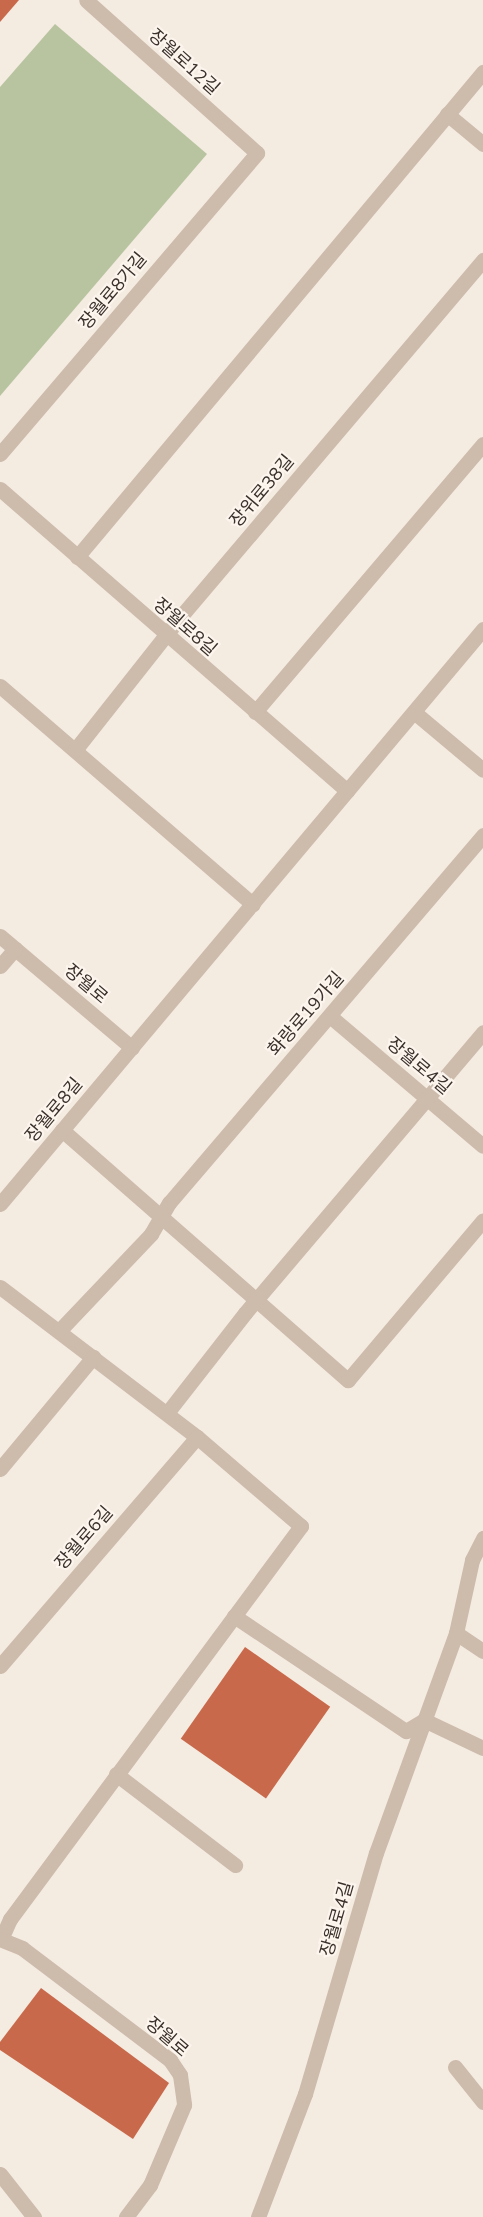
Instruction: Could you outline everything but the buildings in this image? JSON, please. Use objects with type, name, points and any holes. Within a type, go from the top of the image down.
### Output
[{"type":"street","name":"장월로12길","points":[[86,0],[256,153]]},
{"type":"street","points":[[76,557],[483,72]]},
{"type":"street","points":[[447,114],[483,144]]},
{"type":"street","name":"장월로8가길","points":[[0,454],[256,153]]},
{"type":"street","name":"장위로38길","points":[[75,750],[165,636],[483,260]]},
{"type":"street","points":[[255,712],[483,444]]},
{"type":"street","name":"장월로8길","points":[[0,489],[165,636],[348,791]]},
{"type":"street","name":"장월로8길","points":[[0,1204],[483,629]]},
{"type":"street","points":[[0,686],[253,904]]},
{"type":"street","points":[[414,712],[483,770]]},
{"type":"street","name":"화랑로19가길","points":[[59,1331],[151,1234],[169,1203],[331,1017],[483,835]]},
{"type":"street","name":"장월로","points":[[0,936],[132,1048]]},
{"type":"street","points":[[0,966],[15,949]]},
{"type":"street","name":"장월로4길","points":[[331,1017],[483,1146]]},
{"type":"street","points":[[166,1413],[256,1300],[425,1097],[483,1032]]},
{"type":"street","points":[[62,1130],[160,1219],[348,1380],[483,1220]]},
{"type":"street","points":[[0,1287],[197,1437],[301,1526],[10,1919],[1,1939]]},
{"type":"street","points":[[0,1470],[93,1357]]},
{"type":"street","name":"장월로6길","points":[[0,1666],[197,1437]]},
{"type":"street","name":"장월로4길","points":[[258,2217],[305,2094],[376,1853],[456,1633],[472,1560],[483,1538]]},
{"type":"street","points":[[234,1616],[406,1731],[424,1720],[483,1748]]},
{"type":"street","points":[[456,1633],[483,1651]]},
{"type":"street","points":[[117,1774],[235,1865]]},
{"type":"street","name":"장월로","points":[[1,1939],[32,1955],[170,2060],[180,2075],[184,2105],[150,2185],[126,2217]]},
{"type":"street","points":[[455,2067],[483,2102]]},
{"type":"street","points":[[0,2174],[34,2217]]},
{"type":"green space","points":[[55,24],[207,154],[0,396],[0,87]]}]
